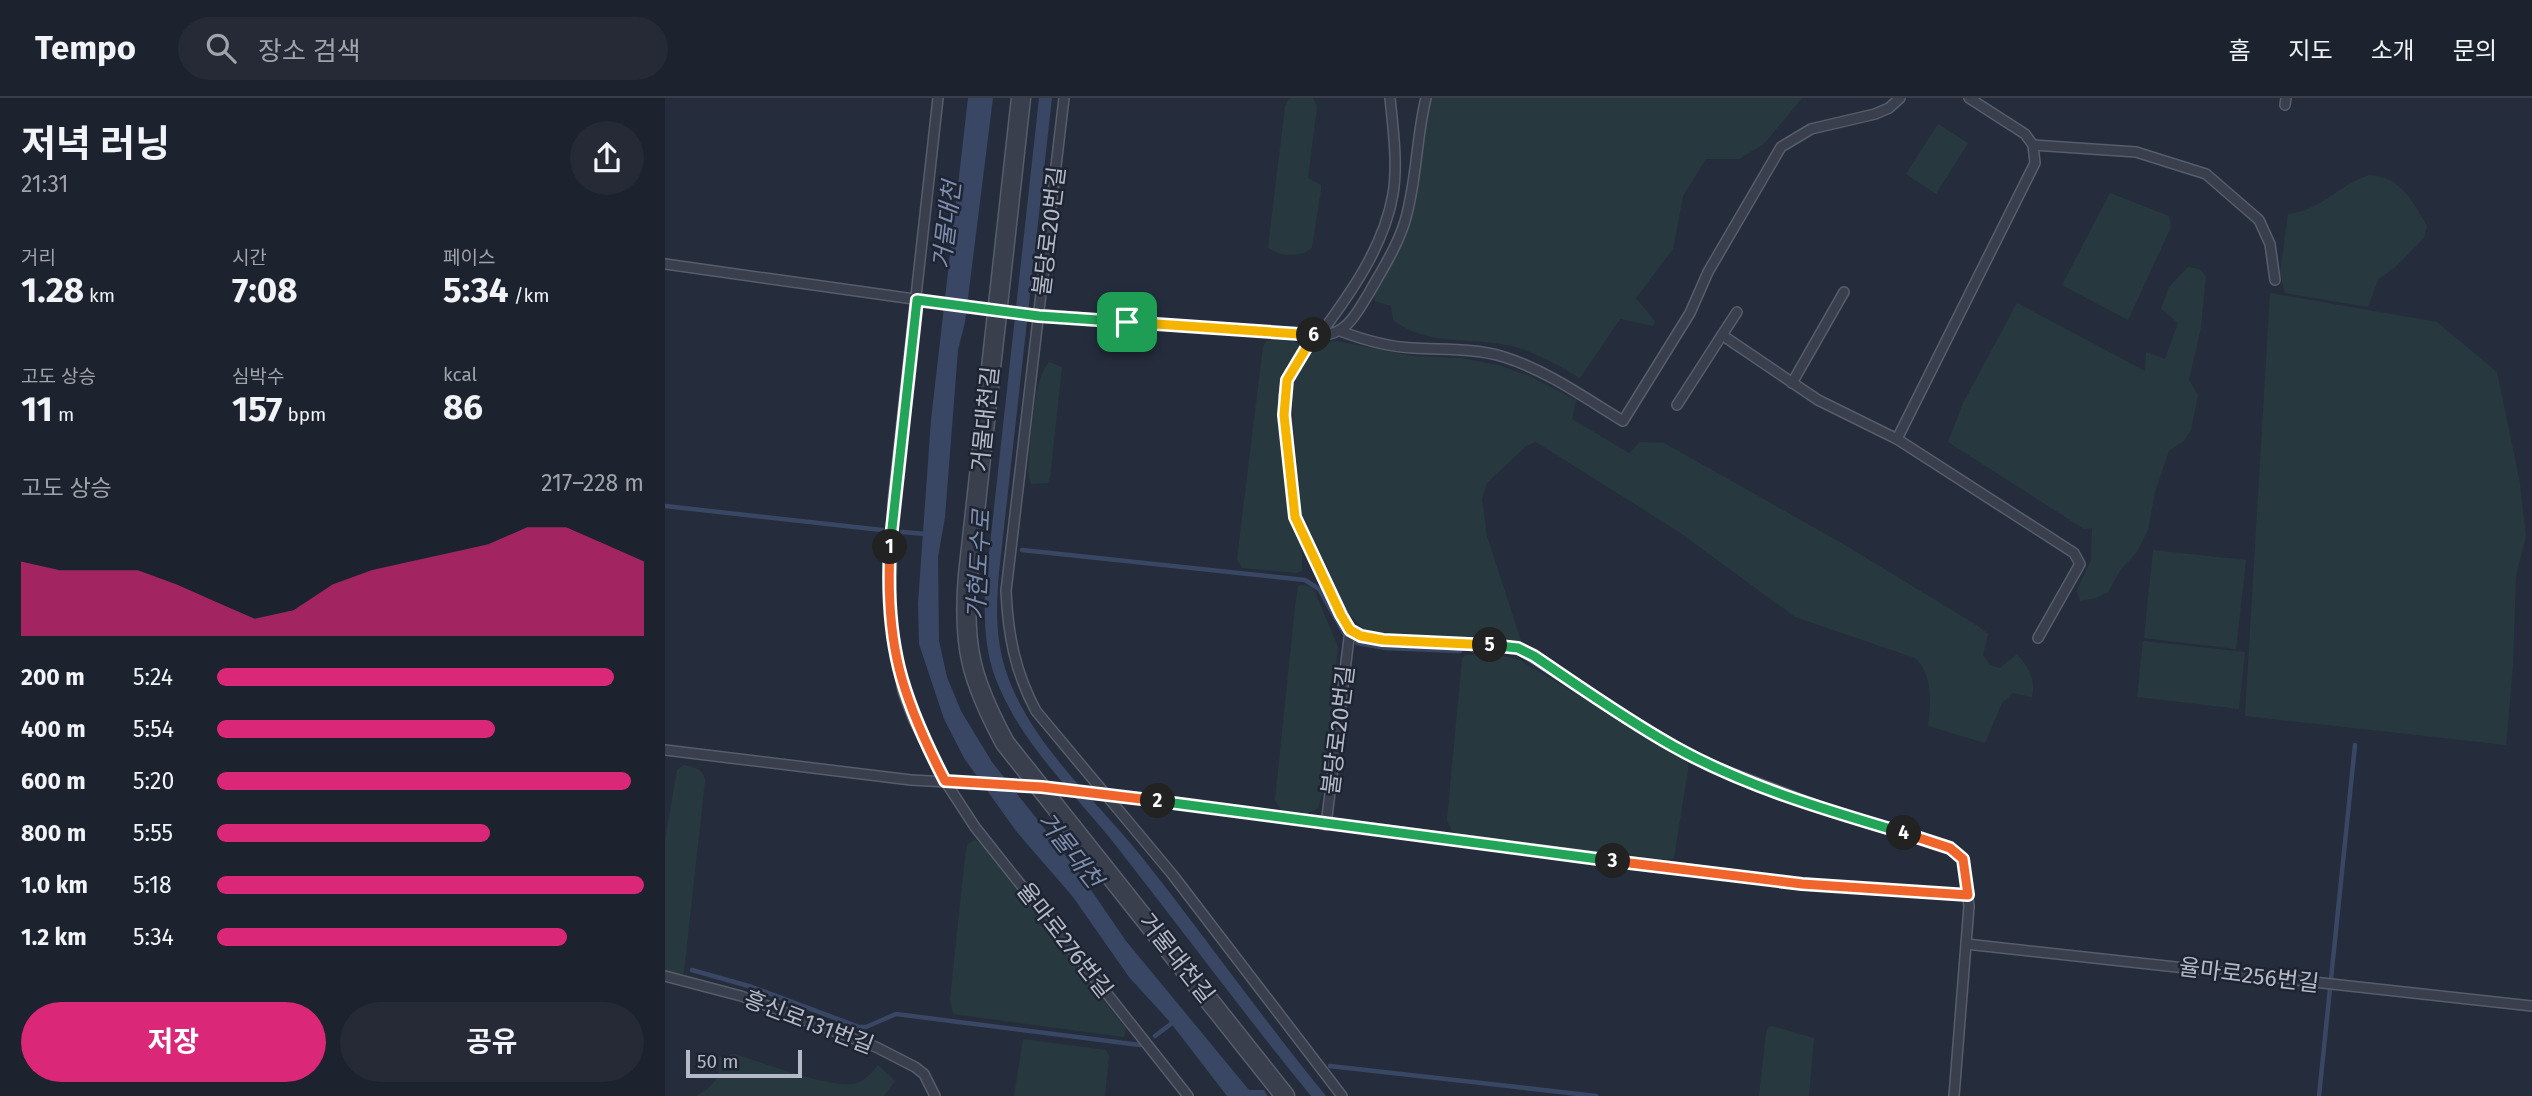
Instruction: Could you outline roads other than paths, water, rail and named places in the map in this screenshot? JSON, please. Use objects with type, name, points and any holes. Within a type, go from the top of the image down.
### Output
[{"type":"street","name":"거물대천길","points":[[1021,98],[996,310],[965,627],[969,661],[982,701],[1005,743],[1285,1096]]},
{"type":"lane","name":"율마로276번길","points":[[938,98],[921,301],[893,503],[890,616],[903,691],[975,827],[1188,1096]]},
{"type":"lane","name":"불당로20번길","points":[[1064,98],[1035,315],[1006,591],[1007,622],[1022,685],[1036,711],[1100,793],[1326,825],[1802,884],[1968,895],[1963,859],[1950,848],[1839,814],[1705,762],[1626,718],[1518,648],[1383,640],[1361,636],[1350,630],[1326,825]]},
{"type":"lane","points":[[1350,630],[1299,528],[1293,502],[1284,396],[1287,380],[1362,271],[1387,220],[1394,192],[1390,98]]},
{"type":"lane","points":[[665,264],[1035,315],[1317,336],[1340,331],[1356,316],[1391,255],[1405,222],[1426,98]]},
{"type":"lane","points":[[1340,331],[1375,343],[1457,349],[1503,357],[1544,374],[1623,421],[1690,313],[1708,272],[1781,147],[1811,129],[1875,114],[1889,108],[1900,98]]},
{"type":"lane","points":[[1897,439],[2035,163],[2033,145],[2025,134],[1969,98]]},
{"type":"lane","points":[[2033,145],[2068,145],[2136,152],[2206,174],[2259,220],[2270,244],[2275,280]]},
{"type":"lane","points":[[1792,383],[1844,292]]},
{"type":"lane","points":[[1677,405],[1737,312]]},
{"type":"lane","points":[[1722,335],[1818,400],[1897,439],[2074,553],[2080,564],[2038,638]]},
{"type":"lane","points":[[665,750],[899,779],[1100,793],[1172,874],[1342,1096]]},
{"type":"lane","points":[[1954,1096],[1968,895]]},
{"type":"lane","name":"율마로256번길","points":[[1966,944],[2532,1006]]},
{"type":"lane","name":"흥신로131번길","points":[[665,976],[741,996],[876,1047],[924,1074],[935,1096]]},
{"type":"water","points":[[968,98],[993,98],[965,322],[958,350],[945,517],[938,557],[939,641],[947,677],[961,711],[992,762],[1078,871],[1126,941],[1249,1090],[1264,1090],[1268,1096],[1227,1096],[1170,1022],[1129,977],[1073,897],[1016,831],[964,758],[944,719],[919,644],[918,603],[931,420]]},
{"type":"water","points":[[1039,98],[1052,98],[999,572],[997,625],[1004,664],[1019,702],[1049,749],[1141,856],[1326,1096],[1311,1096],[1117,847],[1038,752],[1011,711],[991,665],[985,628],[985,590]]},
{"type":"waterway","points":[[665,506],[882,530]]},
{"type":"waterway","points":[[902,532],[926,534]]},
{"type":"waterway","points":[[1022,550],[1305,580],[1319,589],[1344,633]]},
{"type":"waterway","points":[[1357,643],[1386,648],[1460,651]]},
{"type":"waterway","points":[[2319,1096],[2355,745]]},
{"type":"waterway","points":[[692,970],[752,987],[859,1027],[866,1027],[896,1014],[1140,1045]]},
{"type":"waterway","points":[[1155,1036],[1176,1020]]},
{"type":"waterway","points":[[1330,1066],[1596,1096]]},
{"type":"water label","name":"거물대천","points":[[947,225]]},
{"type":"water label","name":"가현도수로","points":[[979,565]]},
{"type":"water label","name":"거물대천","points":[[1070,850]]}]
